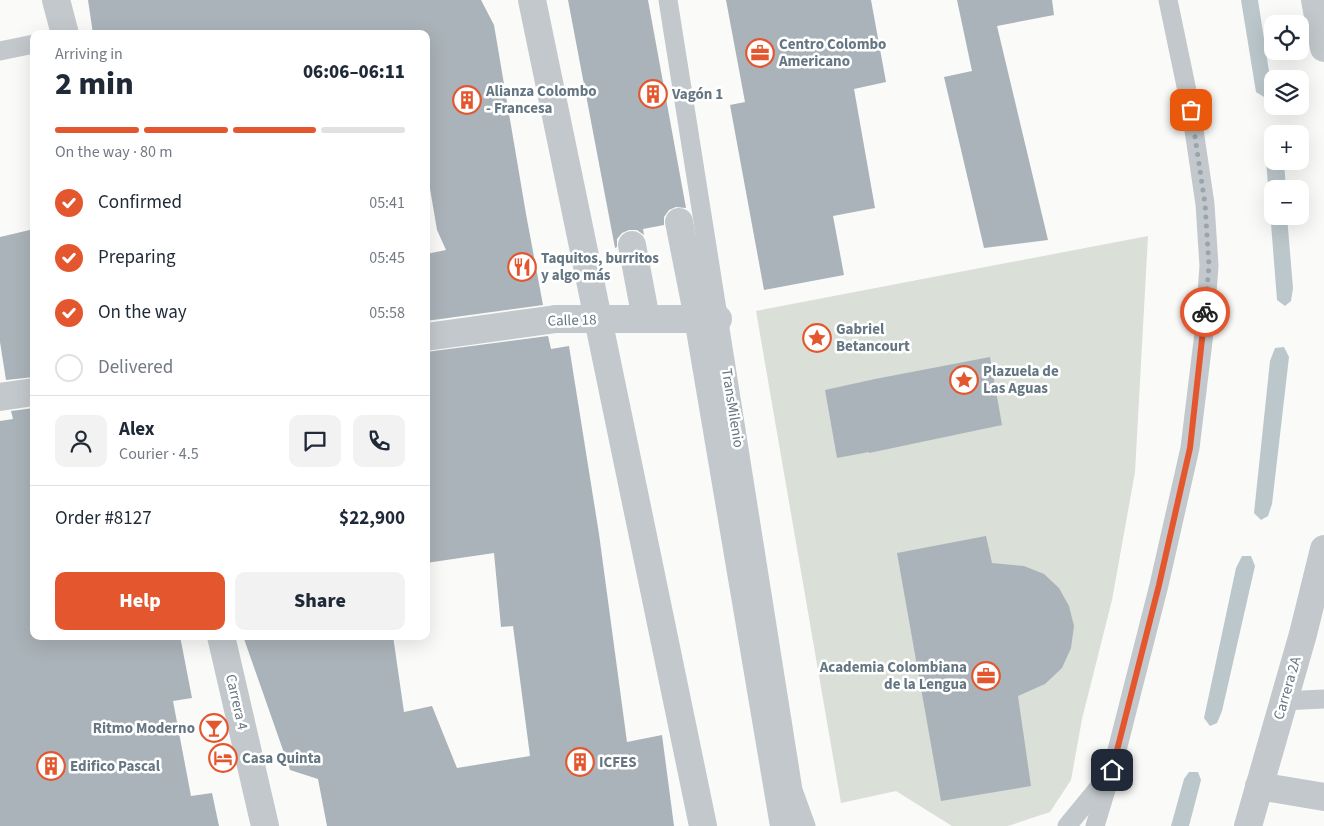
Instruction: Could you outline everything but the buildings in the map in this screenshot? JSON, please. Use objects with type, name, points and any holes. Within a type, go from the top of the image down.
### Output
[{"type":"street","points":[[56,0],[64,30]]},
{"type":"street","points":[[532,0],[703,826]]},
{"type":"street","points":[[1315,0],[1324,48]]},
{"type":"street","points":[[679,222],[708,319],[801,823]]},
{"type":"street","points":[[632,244],[646,319]]},
{"type":"street","name":"Calle 18","points":[[430,336],[556,319],[708,319]]},
{"type":"street","points":[[0,397],[30,393]]},
{"type":"street","name":"Carrera 2A","points":[[1248,826],[1303,634],[1324,549]]},
{"type":"street","name":"Carrera 4","points":[[222,640],[265,826]]},
{"type":"street","points":[[1259,786],[1324,797]]},
{"type":"lane","points":[[668,0],[708,319]]},
{"type":"lane","points":[[1095,826],[1112,770],[1159,585],[1190,448],[1205,323],[1209,266],[1205,204],[1191,110],[1168,0]]},
{"type":"lane","points":[[0,51],[30,45]]},
{"type":"lane","points":[[1283,700],[1324,698]]},
{"type":"lane","points":[[1067,826],[1079,814],[1112,770]]},
{"type":"shaded area","points":[[1241,0],[1258,0],[1264,39],[1264,60],[1267,60],[1269,70],[1264,70],[1264,97],[1256,92]]},
{"type":"shaded area","points":[[1267,170],[1285,170],[1285,180],[1268,180]]},
{"type":"shaded area","points":[[1271,225],[1288,225],[1293,288],[1291,301],[1285,306],[1277,300]]},
{"type":"shaded area","points":[[1148,236],[1135,472],[1112,600],[1082,719],[1071,780],[1050,812],[1008,826],[952,826],[896,791],[841,803],[756,311]]},
{"type":"shaded area","points":[[1284,347],[1289,357],[1272,504],[1268,516],[1261,520],[1254,513],[1270,361],[1275,348]]},
{"type":"shaded area","points":[[1242,556],[1251,556],[1255,566],[1222,711],[1217,723],[1210,726],[1204,718],[1236,568]]},
{"type":"shaded area","points":[[1189,772],[1198,772],[1201,780],[1189,826],[1171,826],[1184,779]]},
{"type":"way so far","points":[[1191,110],[1205,204],[1209,266],[1205,312]]},
{"type":"place","name":"Centro Colombo Americano","points":[[760,53]]},
{"type":"place","name":"Vagón 1","points":[[653,94]]},
{"type":"place","name":"Alianza Colombo - Francesa","points":[[467,100]]},
{"type":"place","name":"Taquitos, burritos y algo más","points":[[522,267]]},
{"type":"place","name":"Gabriel Betancourt","points":[[817,338]]},
{"type":"place","name":"Plazuela de Las Aguas","points":[[964,380]]},
{"type":"place","name":"Academia Colombiana de la Lengua","points":[[986,676]]},
{"type":"place","name":"Ritmo Moderno","points":[[214,728]]},
{"type":"place","name":"Casa Quinta","points":[[223,758]]},
{"type":"place","name":"ICFES","points":[[580,762]]},
{"type":"place","name":"Edifico Pascal","points":[[51,766]]},
{"type":"route","points":[[1112,770],[1159,585],[1190,448],[1205,312]]}]
